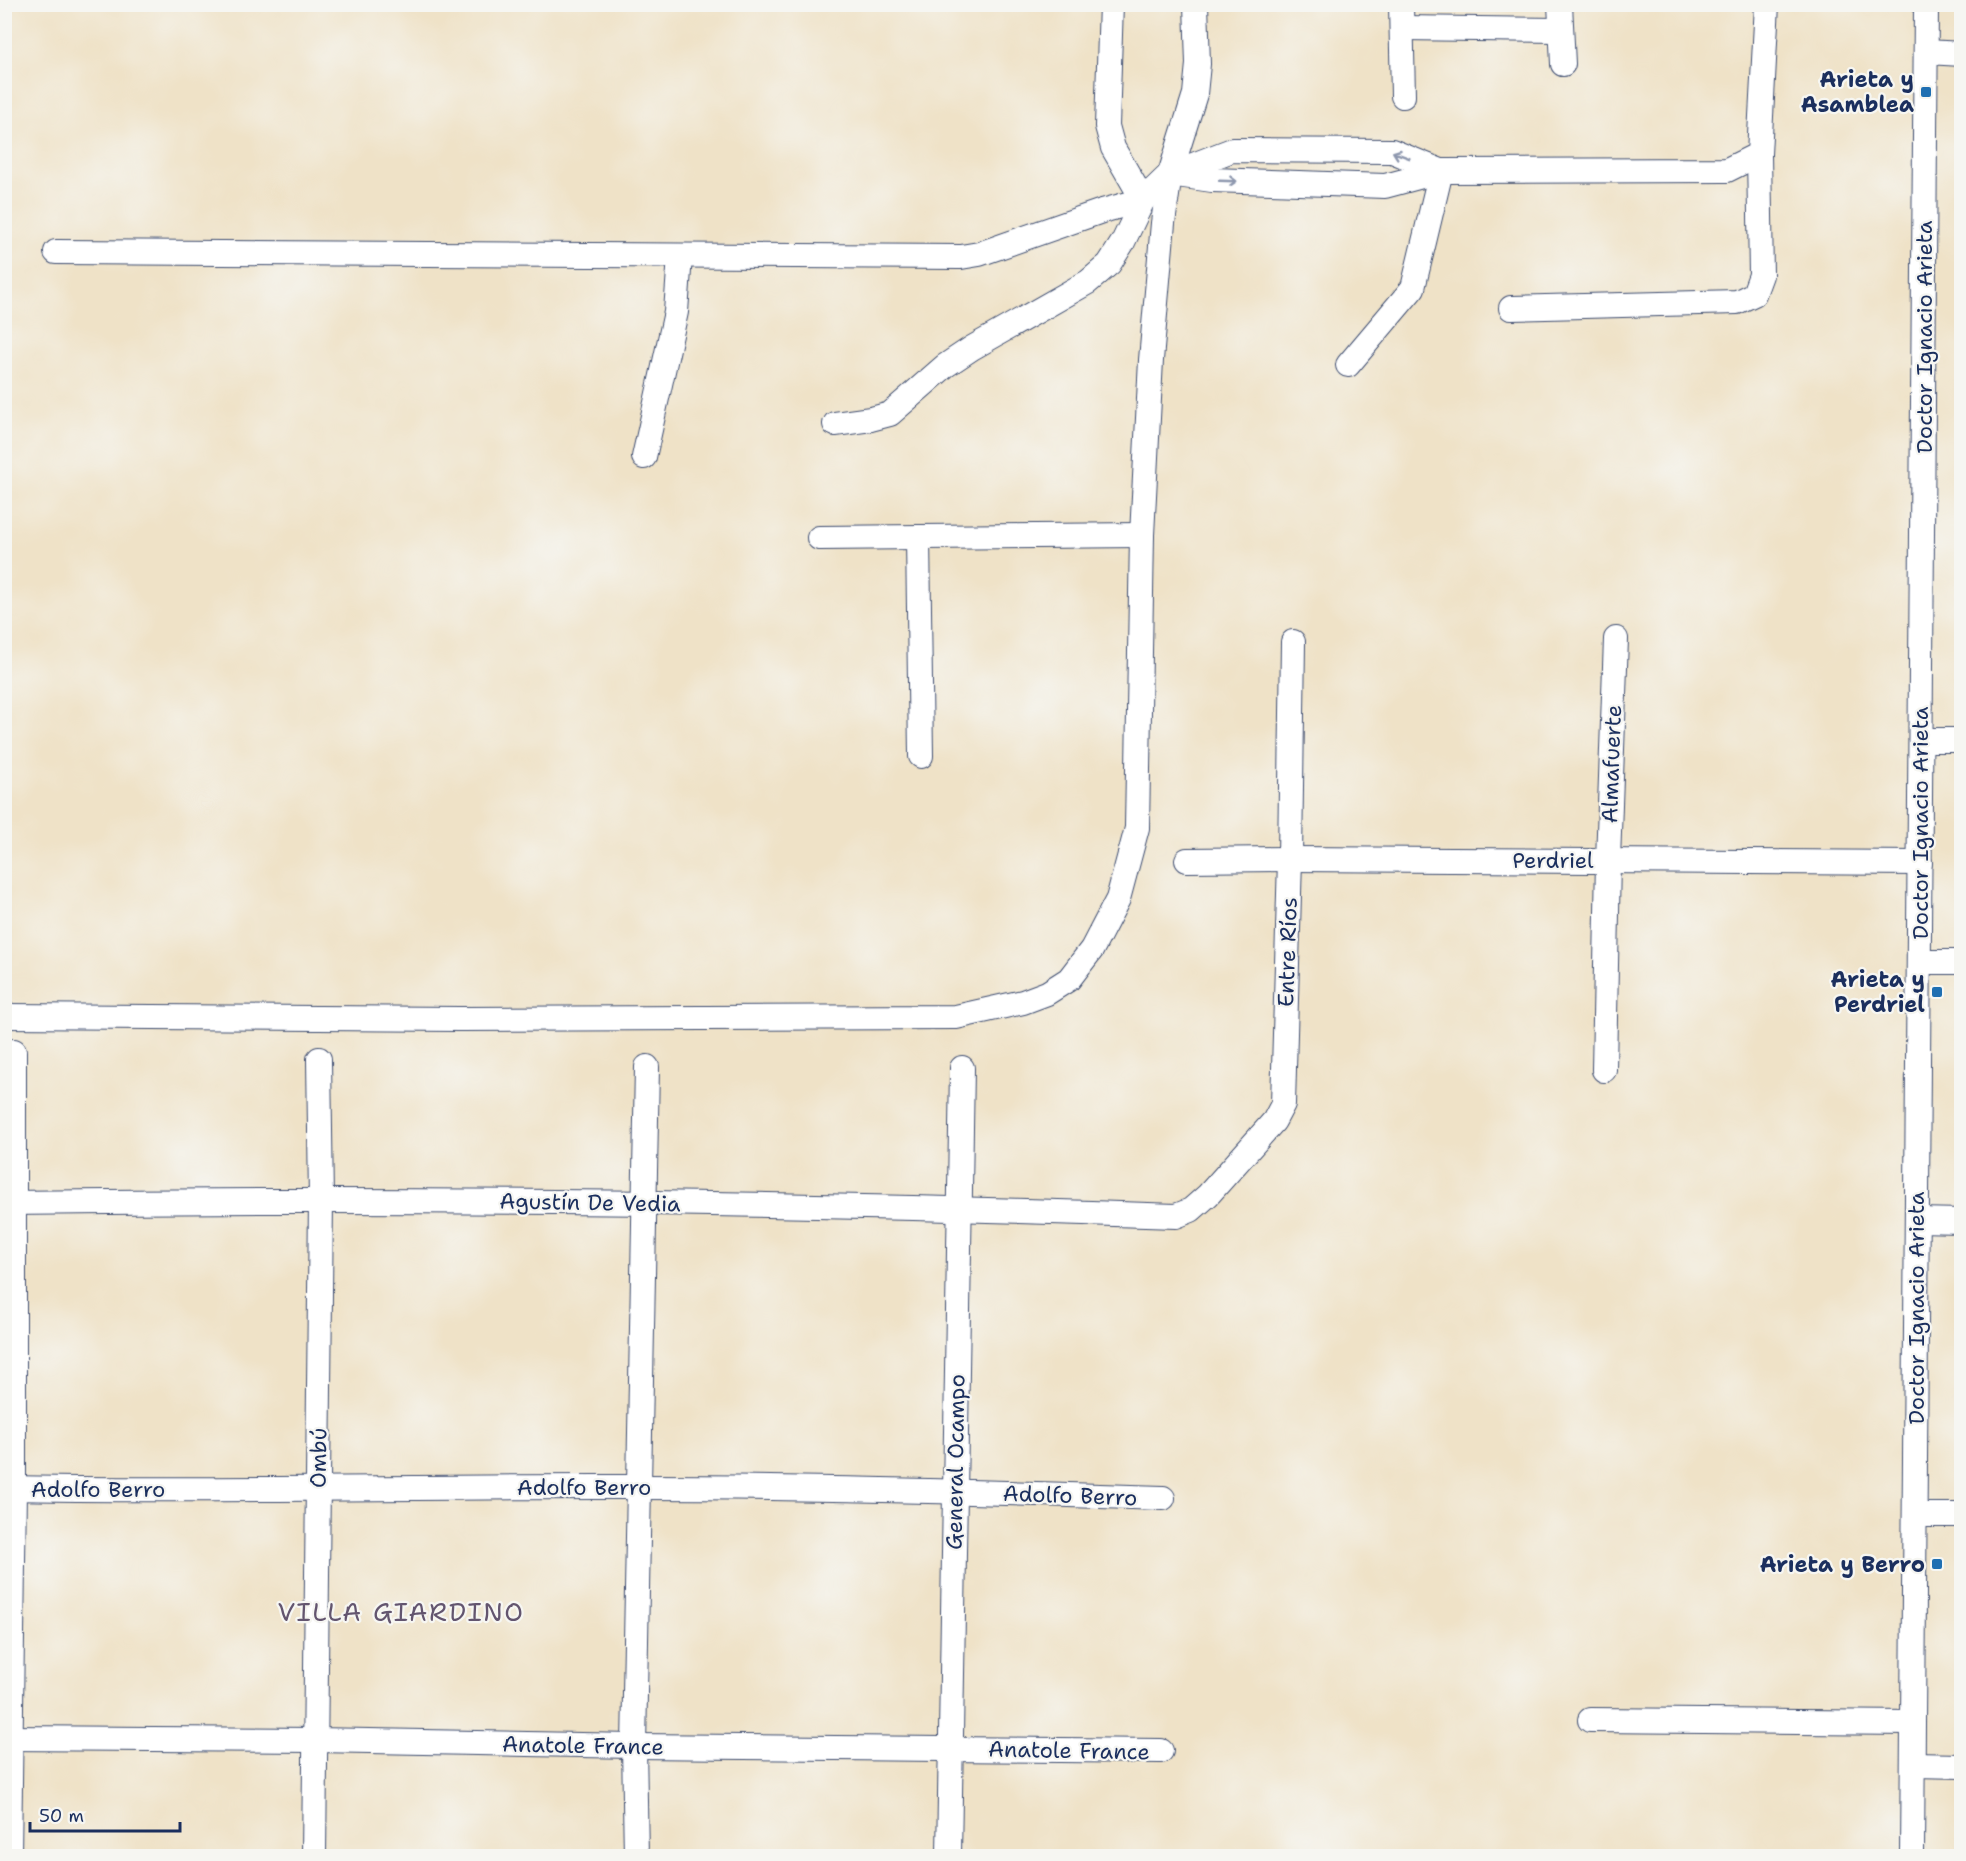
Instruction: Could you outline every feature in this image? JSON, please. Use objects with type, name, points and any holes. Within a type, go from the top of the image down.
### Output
[{"type":"street","points":[[1111,4],[1107,126],[1113,148],[1143,200]]},
{"type":"street","points":[[4,1016],[448,1019],[956,1017],[1023,1002],[1047,993],[1069,979],[1092,949],[1118,899],[1137,828],[1142,535],[1151,360],[1163,223],[1170,174],[1195,94],[1198,64],[1196,4]]},
{"type":"street","points":[[1560,4],[1563,64]]},
{"type":"street","points":[[1511,308],[1737,302],[1754,294],[1761,275],[1759,154],[1767,4]]},
{"type":"street","name":"Doctor Ignacio Arieta","points":[[1912,1857],[1926,4]]},
{"type":"street","points":[[1403,96],[1402,16],[1561,30]]},
{"type":"street","points":[[1927,52],[1962,54]]},
{"type":"street","points":[[835,424],[890,414],[945,366],[972,348],[1088,282],[1109,264],[1123,242],[1143,200],[1170,174],[1232,150],[1392,151],[1441,171]]},
{"type":"street","points":[[1170,174],[1212,180],[1385,186],[1441,171],[1727,171],[1759,154]]},
{"type":"street","points":[[1348,365],[1413,288],[1441,171]]},
{"type":"street","points":[[56,252],[961,257],[979,254],[1102,211],[1143,200]]},
{"type":"street","points":[[644,457],[676,312],[680,256]]},
{"type":"street","points":[[819,538],[1142,535]]},
{"type":"street","points":[[918,537],[921,756]]},
{"type":"street","name":"Almafuerte","points":[[1604,1070],[1608,860],[1616,639]]},
{"type":"street","name":"Entre Ríos","points":[[1176,1216],[1191,1210],[1208,1195],[1274,1121],[1282,1104],[1290,859],[1293,642]]},
{"type":"street","points":[[1921,740],[1962,740]]},
{"type":"street","name":"Perdriel","points":[[1187,860],[1920,863]]},
{"type":"street","points":[[1919,962],[1962,962]]},
{"type":"street","points":[[9,1857],[7,1738],[9,1203],[15,1051]]},
{"type":"street","name":"Ombú","points":[[314,1857],[321,1200],[319,1059]]},
{"type":"street","points":[[636,1857],[634,1746],[647,1067]]},
{"type":"street","name":"General Ocampo","points":[[949,1857],[962,1068]]},
{"type":"street","name":"Agustín De Vedia","points":[[9,1203],[321,1200],[645,1203],[960,1208],[1176,1216]]},
{"type":"street","points":[[1917,1220],[1962,1221]]},
{"type":"street","name":"Adolfo Berro","points":[[9,1489],[318,1490],[639,1487],[954,1491],[1163,1498]]},
{"type":"street","points":[[1915,1515],[1962,1515]]},
{"type":"street","points":[[1590,1720],[1913,1723]]},
{"type":"street","name":"Anatole France","points":[[7,1738],[1161,1751]]},
{"type":"street","points":[[1913,1765],[1962,1766]]},
{"type":"place","name":"Arieta y Asamblea","points":[[1926,92]]},
{"type":"place","name":"Arieta y Perdriel","points":[[1937,992]]},
{"type":"place","name":"Arieta y Berro","points":[[1937,1564]]},
{"type":"district","name":"VILLA GIARDINO","points":[[401,1612]]}]
